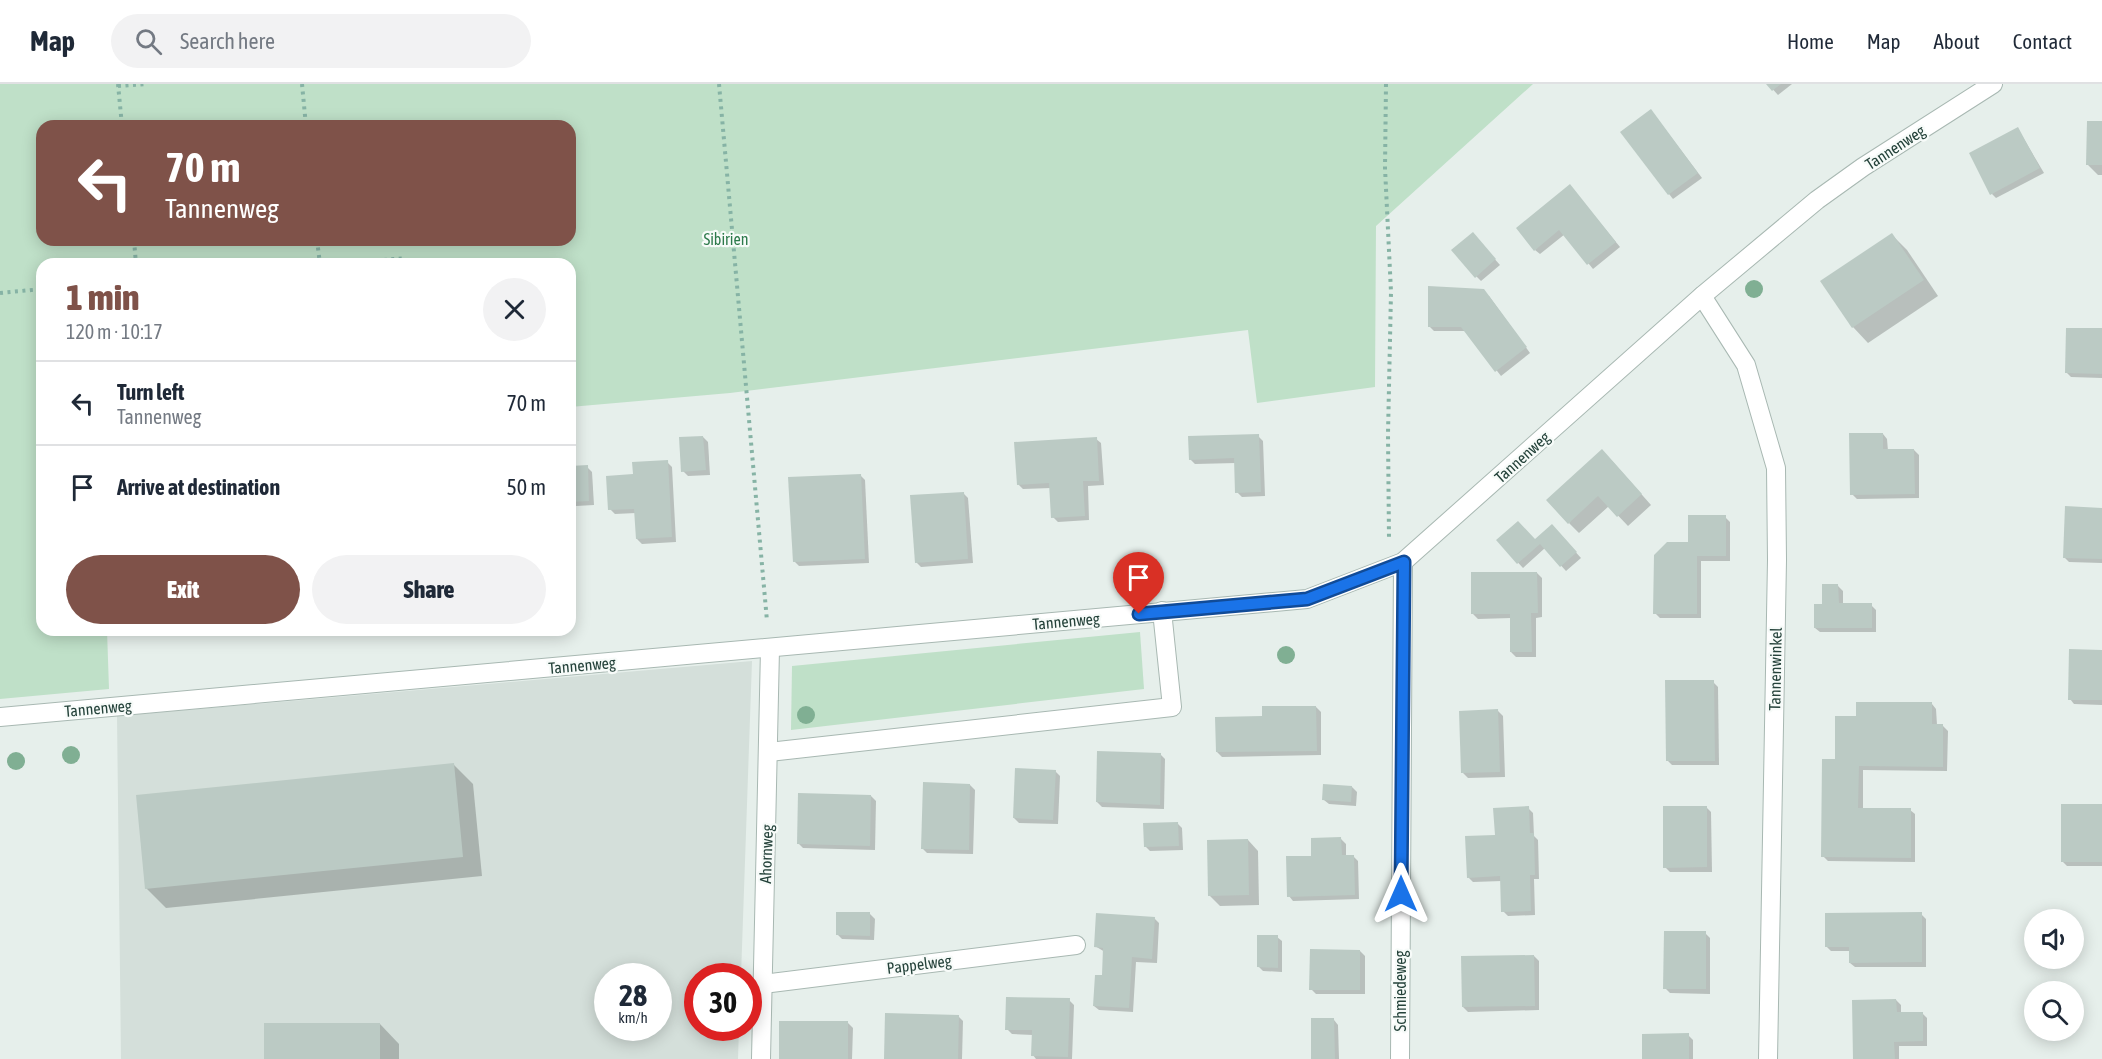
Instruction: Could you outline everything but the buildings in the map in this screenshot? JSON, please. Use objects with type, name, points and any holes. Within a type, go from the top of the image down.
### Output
[{"type":"street","name":"Tannenweg","points":[[0,717],[1307,599],[1397,566],[1702,296],[1826,194],[1993,84]]},
{"type":"street","name":"Tannenwinkel","points":[[1702,296],[1746,365],[1776,468],[1777,560],[1768,1059]]},
{"type":"street","name":"Schmiedeweg","points":[[1397,566],[1400,1059]]},
{"type":"street","points":[[769,752],[1172,707],[1162,611]]},
{"type":"street","name":"Ahornweg","points":[[761,1059],[770,649]]},
{"type":"street","name":"Pappelweg","points":[[763,984],[1076,945]]},
{"type":"path","points":[[121,120],[118,85],[147,84]]},
{"type":"path","points":[[302,84],[305,120]]},
{"type":"path","points":[[719,84],[770,649]]},
{"type":"path","points":[[1386,84],[1385,168],[1391,292],[1388,434],[1397,566]]},
{"type":"path","points":[[0,293],[36,290]]},
{"type":"shaded area","points":[[752,661],[741,963],[684,963],[684,1041],[739,1041],[738,1059],[121,1059],[117,716]]},
{"type":"green space","name":"Sibirien","points":[[0,84],[1533,84],[1376,226],[1375,387],[1257,403],[1248,330],[730,393],[576,406],[576,258],[36,258],[36,636],[107,636],[109,689],[0,699]]},
{"type":"green space","points":[[1140,632],[1144,689],[791,730],[792,666]]},
{"type":"route","points":[[1139,614],[1307,599],[1404,562],[1401,894]]}]
